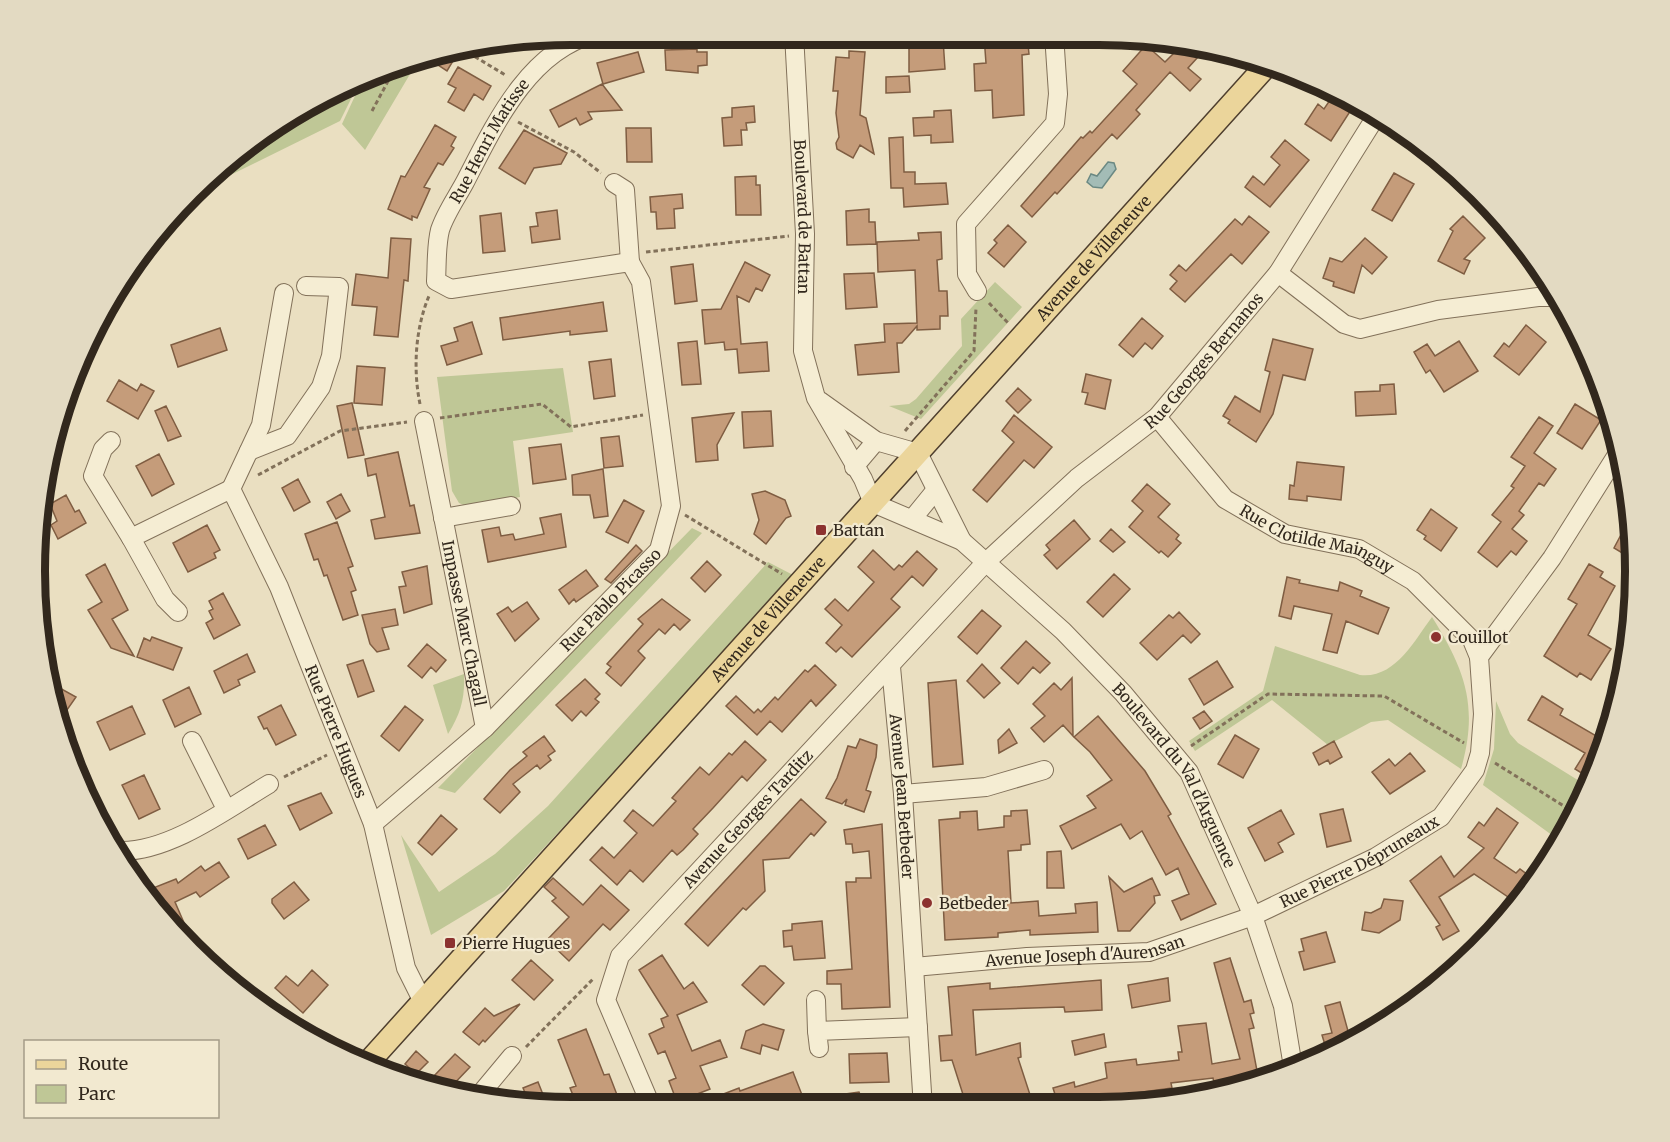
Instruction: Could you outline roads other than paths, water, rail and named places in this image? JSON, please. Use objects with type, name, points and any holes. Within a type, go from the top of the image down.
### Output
[{"type":"main road","name":"Avenue de Villeneuve","points":[[372,1058],[1261,71]]},
{"type":"street","name":"Rue Henri Matisse","points":[[570,45],[552,55],[522,85],[503,114],[440,230],[435,280],[451,289],[629,258]]},
{"type":"street","name":"Boulevard de Battan","points":[[795,45],[805,234],[803,351],[816,398],[873,503]]},
{"type":"street","points":[[977,291],[967,274],[966,224],[1055,123],[1058,94],[1055,45]]},
{"type":"street","name":"Rue Georges Bernanos","points":[[986,562],[1077,478],[1157,417],[1278,273],[1373,122]]},
{"type":"street","name":"Rue Pablo Picasso","points":[[372,824],[485,728],[659,550],[671,506],[641,282],[629,258],[625,190],[614,183]]},
{"type":"street","points":[[1278,273],[1344,324],[1360,329],[1437,310],[1548,297]]},
{"type":"street","points":[[249,451],[287,436],[321,387],[332,356],[339,287],[306,286]]},
{"type":"street","points":[[131,538],[231,489],[261,425],[284,293]]},
{"type":"street","points":[[816,398],[884,443],[918,453],[962,541]]},
{"type":"street","name":"Rue Clotilde Mainguy","points":[[1157,417],[1225,499],[1285,534],[1359,549],[1413,581],[1472,640],[1479,657]]},
{"type":"street","name":"Impasse Marc Chagall","points":[[424,421],[485,728]]},
{"type":"street","points":[[111,441],[103,449],[93,476],[165,599],[178,612]]},
{"type":"street","points":[[854,467],[884,443]]},
{"type":"street","points":[[1479,657],[1552,558],[1613,461]]},
{"type":"street","name":"Rue Pierre Hugues","points":[[231,489],[279,587],[372,824],[406,968],[423,1002]]},
{"type":"street","points":[[913,518],[935,490]]},
{"type":"street","points":[[873,503],[913,518],[962,541]]},
{"type":"street","name":"Impasse Marc Chagall","points":[[443,518],[511,506]]},
{"type":"street","name":"Boulevard du Val d'Arguence","points":[[962,541],[1063,631],[1124,693],[1189,772],[1253,916],[1283,1005],[1292,1060]]},
{"type":"street","name":"Avenue Georges Tarditz","points":[[648,1097],[606,1000],[620,956],[891,667],[986,562]]},
{"type":"street","name":"Rue Pierre Dépruneaux","points":[[1253,916],[1376,857],[1441,817],[1475,770],[1480,753],[1483,714],[1479,657]]},
{"type":"street","name":"Avenue Jean Betbeder","points":[[891,667],[903,794],[922,1097]]},
{"type":"street","points":[[192,741],[226,809]]},
{"type":"street","points":[[903,794],[986,787],[1044,770]]},
{"type":"street","points":[[126,851],[135,851],[168,842],[269,784]]},
{"type":"street","name":"Avenue Joseph d'Aurensan","points":[[914,967],[1027,957],[1149,951],[1253,916]]},
{"type":"street","points":[[816,1000],[818,1039],[918,1027]]},
{"type":"street","points":[[484,1089],[512,1056]]},
{"type":"water","points":[[1108,162],[1114,163],[1116,169],[1102,188],[1093,187],[1087,182],[1091,174],[1097,176]]},
{"type":"place","name":"Battan","points":[[821,530]]},
{"type":"place","name":"Couillot","points":[[1436,637]]},
{"type":"place","name":"Betbeder","points":[[927,903]]},
{"type":"place","name":"Pierre Hugues","points":[[450,943]]}]
